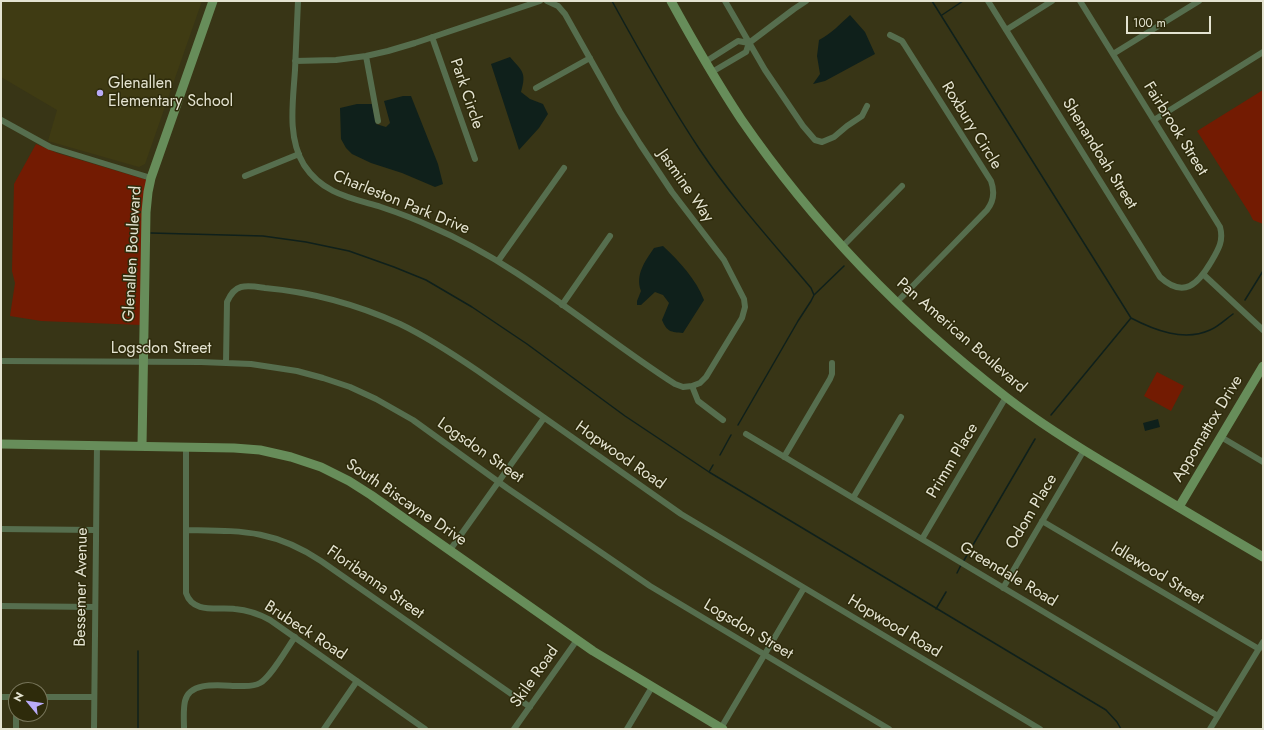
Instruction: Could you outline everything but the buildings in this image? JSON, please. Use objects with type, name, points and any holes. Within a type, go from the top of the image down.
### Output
[{"type":"street","name":"Glenallen Boulevard","points":[[142,446],[146,212],[148,192],[151,178],[213,1]]},
{"type":"street","name":"Charleston Park Drive","points":[[298,1],[293,127],[299,154],[305,166],[313,175],[333,192],[397,212],[466,243],[498,261],[674,384],[680,387],[692,386]]},
{"type":"street","points":[[295,61],[336,60],[366,56],[402,47],[540,1]]},
{"type":"street","name":"Jasmine Way","points":[[547,1],[562,9],[620,112],[684,208],[724,260],[744,299],[745,307],[743,314],[716,362],[704,381],[692,386]]},
{"type":"street","name":"Pan American Boulevard","points":[[671,1],[705,62],[741,118],[776,168],[842,247],[896,303],[935,339],[1006,397],[1050,428],[1084,450],[1263,557]]},
{"type":"street","points":[[725,1],[748,43],[787,102],[815,140],[818,142],[826,141],[834,137],[862,116],[867,106]]},
{"type":"street","points":[[712,72],[746,52],[748,43],[806,1]]},
{"type":"street","name":"Shenandoah Street","points":[[988,1],[1160,277],[1170,285],[1181,288],[1193,284],[1204,275]]},
{"type":"street","points":[[1006,30],[1052,1]]},
{"type":"street","name":"Fairbrook Street","points":[[1080,1],[1220,227],[1222,236],[1220,245],[1204,275]]},
{"type":"street","points":[[1113,54],[1199,1]]},
{"type":"street","name":"Roxbury Circle","points":[[890,35],[900,40],[904,44],[991,181],[994,191],[992,202],[987,210],[896,303]]},
{"type":"street","name":"Park Circle","points":[[432,37],[475,159]]},
{"type":"street","points":[[705,62],[738,41],[748,43]]},
{"type":"street","points":[[1154,120],[1263,52]]},
{"type":"street","points":[[366,56],[378,121]]},
{"type":"street","points":[[536,88],[590,58]]},
{"type":"street","points":[[1,120],[50,147],[151,178]]},
{"type":"street","points":[[244,176],[299,154]]},
{"type":"street","points":[[498,261],[564,168]]},
{"type":"street","points":[[842,247],[902,186]]},
{"type":"street","points":[[562,305],[610,236]]},
{"type":"street","points":[[1204,275],[1263,330]]},
{"type":"street","name":"Hopwood Road","points":[[226,363],[227,302],[231,294],[240,287],[247,286],[288,290],[338,301],[362,309],[412,330],[446,350],[681,514],[1040,729]]},
{"type":"street","name":"Logsdon Street","points":[[1,361],[252,364],[283,368],[324,378],[350,387],[376,399],[413,420],[499,482],[650,586],[889,729]]},
{"type":"street","points":[[746,434],[784,457],[829,382],[832,374],[832,363]]},
{"type":"street","name":"Appomattox Drive","points":[[1179,507],[1263,366]]},
{"type":"street","points":[[692,386],[698,401],[723,420]]},
{"type":"street","name":"Primm Place","points":[[922,539],[1006,397]]},
{"type":"street","points":[[853,498],[901,417]]},
{"type":"street","points":[[450,550],[544,418]]},
{"type":"street","points":[[1220,438],[1263,462]]},
{"type":"street","name":"South Biscayne Drive","points":[[1,444],[234,448],[260,450],[291,457],[316,465],[358,486],[605,659],[722,729]]},
{"type":"street","name":"Bessemer Avenue","points":[[94,729],[97,445]]},
{"type":"street","name":"Brubeck Road","points":[[186,447],[186,593],[190,602],[199,607],[234,608],[252,612],[270,620],[422,728]]},
{"type":"street","name":"Odom Place","points":[[1003,588],[1084,450]]},
{"type":"street","name":"Greendale Road","points":[[784,457],[1218,716]]},
{"type":"street","name":"Idlewood Street","points":[[1042,520],[1258,650]]},
{"type":"street","points":[[1,529],[95,530]]},
{"type":"street","name":"Floribanna Street","points":[[186,530],[256,533],[279,539],[302,549],[530,707]]},
{"type":"street","points":[[722,729],[804,588]]},
{"type":"street","points":[[1,606],[95,607]]},
{"type":"street","points":[[184,729],[185,701],[189,693],[201,686],[250,686],[260,683],[268,676],[295,637]]},
{"type":"street","name":"Skile Road","points":[[514,729],[577,640]]},
{"type":"street","points":[[1210,729],[1263,642]]},
{"type":"street","points":[[324,729],[357,681]]},
{"type":"street","points":[[627,729],[652,687]]},
{"type":"street","points":[[48,697],[94,698]]},
{"type":"shaded area","name":"Glenallen Elementary School","points":[[1,1],[202,1],[145,164],[139,167],[48,141],[57,110],[1,77]]},
{"type":"shaded area","points":[[1263,90],[1263,224],[1253,220],[1197,131]]},
{"type":"shaded area","points":[[36,144],[57,153],[147,180],[141,325],[41,321],[10,316],[15,283],[12,271],[14,184]]},
{"type":"shaded area","points":[[1157,372],[1184,386],[1171,411],[1144,396]]},
{"type":"water","points":[[850,15],[865,32],[875,54],[825,81],[813,84],[820,74],[817,56],[819,40],[831,32]]},
{"type":"water","points":[[510,57],[522,72],[524,80],[521,92],[530,99],[543,104],[548,114],[539,128],[519,150],[491,64]]},
{"type":"water","points":[[403,96],[411,96],[438,164],[443,184],[435,187],[402,173],[371,163],[352,154],[346,148],[341,139],[340,108],[357,104],[372,104],[376,124],[386,127],[390,123],[384,101]]},
{"type":"water","points":[[663,246],[686,271],[701,292],[704,300],[683,333],[670,331],[664,324],[662,320],[669,303],[663,295],[655,292],[641,305],[637,305],[641,291],[639,279],[642,268],[654,248]]},
{"type":"water","points":[[1158,419],[1160,427],[1145,431],[1143,423]]},
{"type":"waterway","points":[[612,1],[654,77],[700,150],[740,203],[811,288],[814,295],[738,425]]},
{"type":"waterway","points":[[932,1],[1131,318],[1149,327],[1169,333],[1190,335],[1213,329],[1233,314]]},
{"type":"waterway","points":[[942,15],[963,1]]},
{"type":"waterway","points":[[151,233],[263,236],[306,242],[349,251],[426,280],[472,307],[527,344],[625,416],[709,472],[1106,710],[1121,729]]},
{"type":"waterway","points":[[814,295],[844,266]]},
{"type":"waterway","points":[[1245,300],[1263,271]]},
{"type":"waterway","points":[[1051,415],[1131,318]]},
{"type":"waterway","points":[[720,455],[731,435]]},
{"type":"waterway","points":[[963,562],[1035,439]]},
{"type":"waterway","points":[[709,472],[713,465]]},
{"type":"waterway","points":[[957,573],[961,565]]},
{"type":"waterway","points":[[936,609],[946,592]]},
{"type":"waterway","points":[[138,651],[138,729]]},
{"type":"place","name":"Glenallen Elementary School","points":[[100,93]]}]
